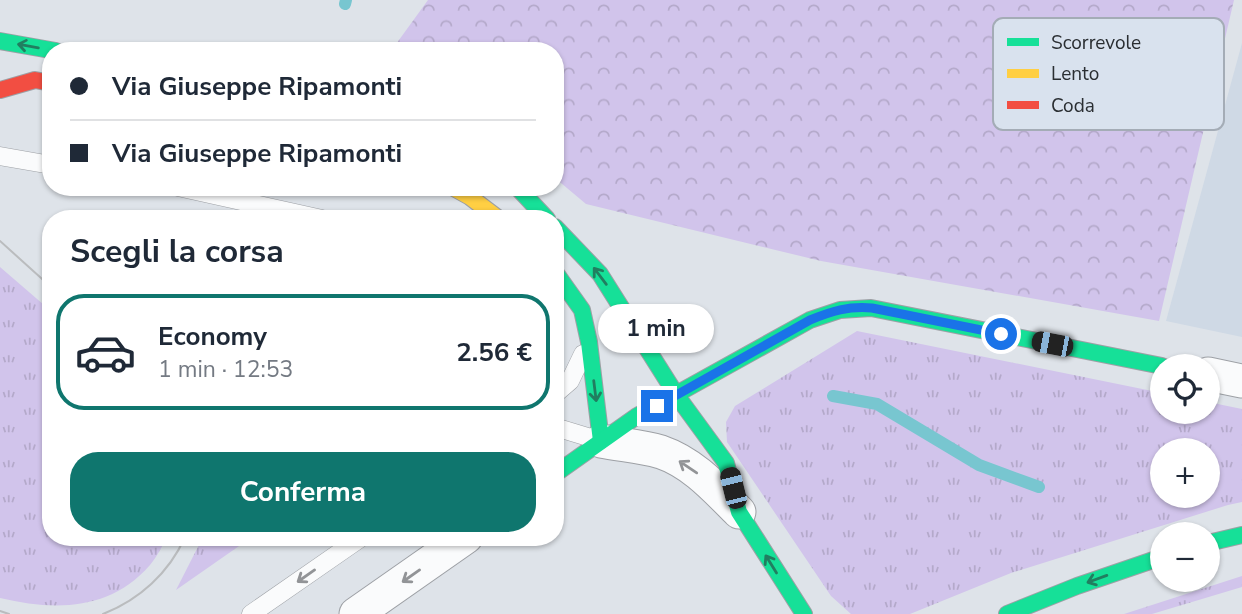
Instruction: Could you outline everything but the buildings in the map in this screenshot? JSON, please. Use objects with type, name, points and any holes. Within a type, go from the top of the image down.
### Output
[{"type":"street","points":[[0,41],[42,48]]},
{"type":"street","points":[[0,90],[35,79],[42,81]]},
{"type":"street","points":[[468,196],[487,210]]},
{"type":"street","points":[[525,196],[539,210]]},
{"type":"street","points":[[564,236],[600,274],[677,396],[726,463],[739,512]]},
{"type":"street","points":[[564,285],[582,310],[589,342],[601,441]]},
{"type":"street","points":[[564,468],[637,416],[810,320],[851,306],[1150,364]]},
{"type":"street","points":[[1220,376],[1242,381]]},
{"type":"street","points":[[601,441],[659,452],[680,461],[706,479],[739,512],[804,614]]},
{"type":"street","points":[[1220,541],[1242,536]]},
{"type":"street","points":[[356,614],[453,546]]},
{"type":"street","points":[[1007,614],[1150,561]]},
{"type":"lane","points":[[0,156],[42,163]]},
{"type":"lane","points":[[221,196],[283,210]]},
{"type":"lane","points":[[564,386],[570,381],[589,342]]},
{"type":"lane","points":[[564,430],[601,441]]},
{"type":"lane","points":[[251,614],[349,546]]},
{"type":"shaded area","points":[[1242,43],[1242,337],[1166,321],[1218,130],[1224,130],[1224,109]]},
{"type":"green space","points":[[428,0],[1234,0],[1224,43],[1224,18],[993,18],[993,130],[1204,130],[1159,321],[821,261],[586,204],[564,186],[564,42],[398,42]]},
{"type":"green space","points":[[0,267],[42,303],[42,546],[162,546],[153,562],[134,580],[99,599],[81,604],[41,605],[0,598]]},
{"type":"green space","points":[[857,331],[1150,391],[1150,424],[1220,424],[1220,404],[1242,409],[1242,502],[1220,508],[1220,438],[1150,438],[1150,508],[1218,508],[1174,522],[1150,522],[1150,529],[1011,573],[910,614],[851,614],[831,596],[727,442],[726,422],[735,406]]},
{"type":"green space","points":[[198,546],[239,546],[176,590]]},
{"type":"green space","points":[[1242,576],[1242,587],[1152,614],[1124,614],[1192,592],[1220,592],[1220,583]]},
{"type":"waterway","points":[[345,4],[346,0]]},
{"type":"waterway","points":[[833,396],[877,404],[979,465],[1039,487]]},
{"type":"tram line","points":[[0,241],[42,279]]},
{"type":"tram line","points":[[103,614],[129,601],[152,584],[180,546]]},
{"type":"tram line","points":[[0,611],[9,614]]},
{"type":"traffic: fast","points":[[0,41],[42,48]]},
{"type":"traffic: fast","points":[[525,196],[539,210]]},
{"type":"traffic: fast","points":[[564,236],[600,274],[677,396],[726,463],[739,512],[804,614]]},
{"type":"traffic: fast","points":[[564,285],[582,310],[589,342],[601,441]]},
{"type":"traffic: fast","points":[[564,468],[637,416],[810,320],[840,310],[871,308],[1150,364]]},
{"type":"traffic: fast","points":[[1220,540],[1242,535]]},
{"type":"traffic: fast","points":[[1007,614],[1150,561]]},
{"type":"traffic: slow","points":[[468,196],[487,210]]},
{"type":"traffic: jam","points":[[0,90],[35,80],[42,81]]},
{"type":"route","points":[[657,406],[810,320],[851,306],[1001,334]]}]
